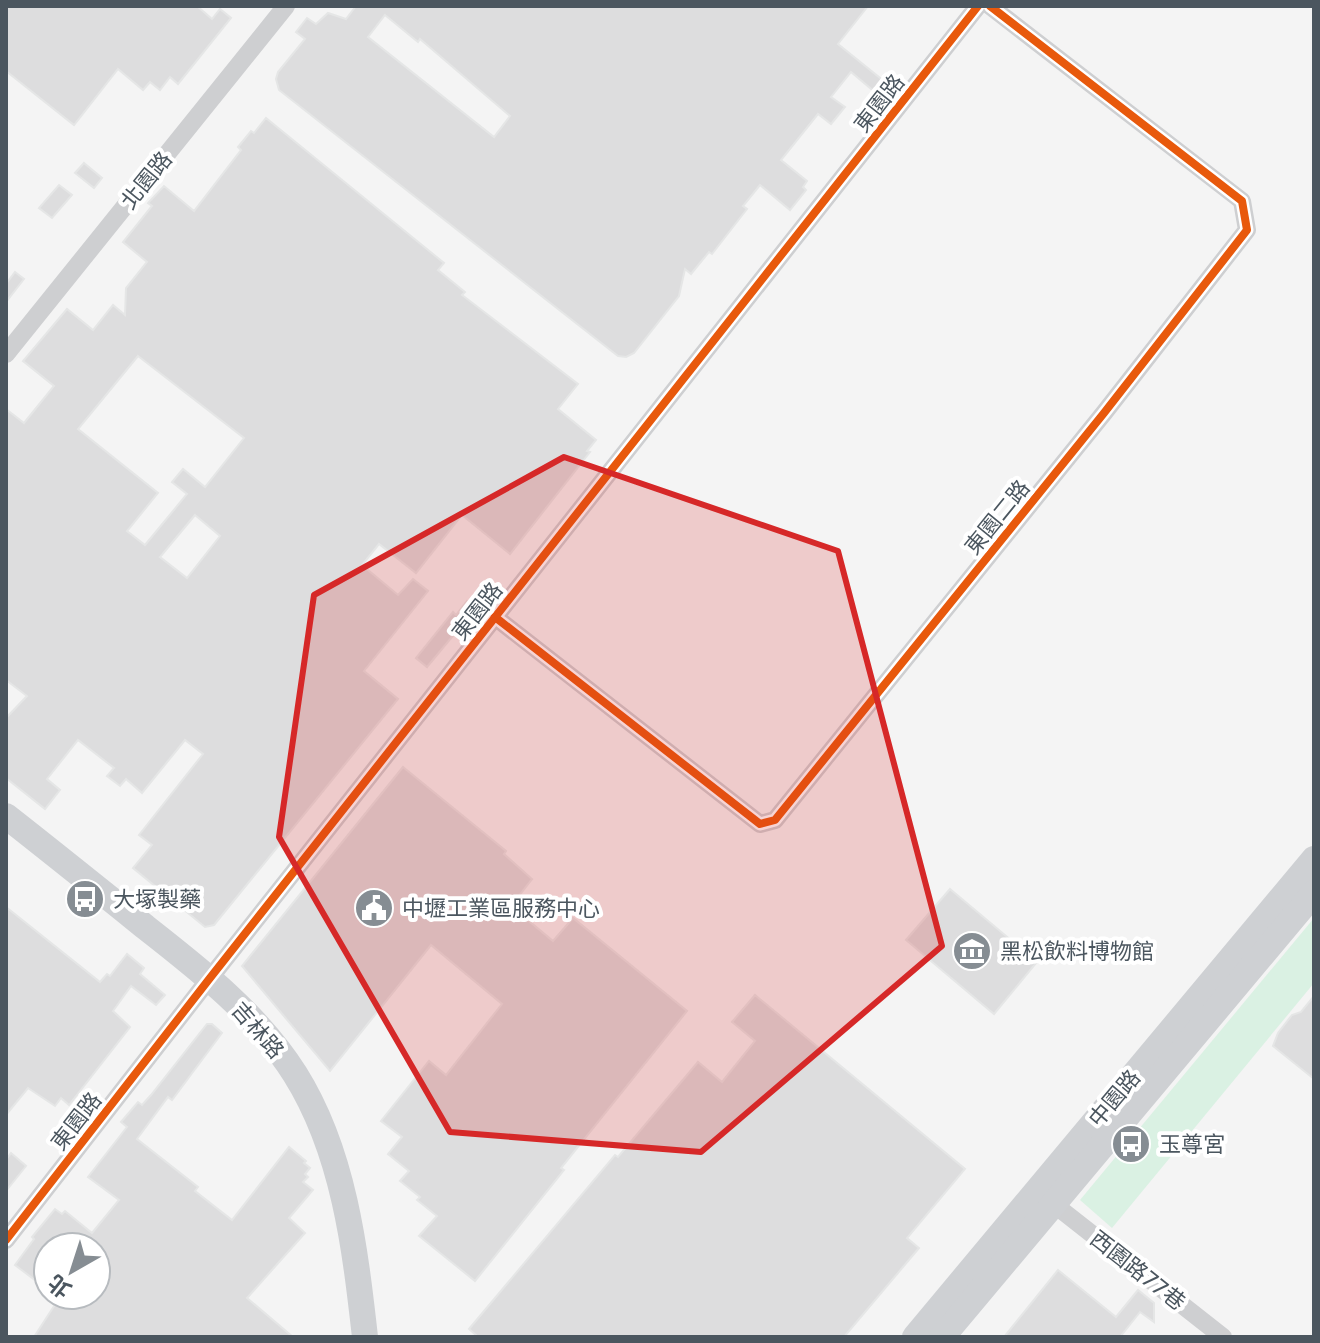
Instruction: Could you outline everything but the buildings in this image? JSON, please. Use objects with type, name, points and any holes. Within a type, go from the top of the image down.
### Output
[{"type":"main road","name":"吉林路","points":[[6,816],[210,978],[258,1026],[296,1075],[322,1129],[341,1183],[365,1337]]},
{"type":"main road","name":"中園路","points":[[942,1337],[1046,1197],[1314,859]]},
{"type":"main road","name":"中園路","points":[[915,1337],[1046,1197],[1314,893]]},
{"type":"street","name":"北園路","points":[[6,354],[286,6]]},
{"type":"street","name":"東園路","points":[[6,1240],[978,6]]},
{"type":"street","name":"東園二路","points":[[495,617],[760,824],[775,820],[785,808],[1104,413],[1247,230],[1242,201],[990,6]]},
{"type":"street","name":"西園路77巷","points":[[1046,1197],[1223,1337]]},
{"type":"highlighted area","points":[[564,457],[838,551],[942,946],[701,1152],[450,1132],[279,837],[314,595]]},
{"type":"green space","points":[[1314,918],[1314,983],[1112,1228],[1080,1200]]},
{"type":"cycle path","points":[[6,1240],[978,6]]},
{"type":"cycle path","points":[[495,617],[760,824],[775,820],[1104,413],[1247,230],[1242,201],[990,6]]},
{"type":"place","name":"大塚製藥","points":[[85,899]]},
{"type":"place","name":"中壢工業區服務中心","points":[[374,908]]},
{"type":"place","name":"黑松飲料博物館","points":[[972,951]]},
{"type":"place","name":"玉尊宮","points":[[1131,1144]]}]
